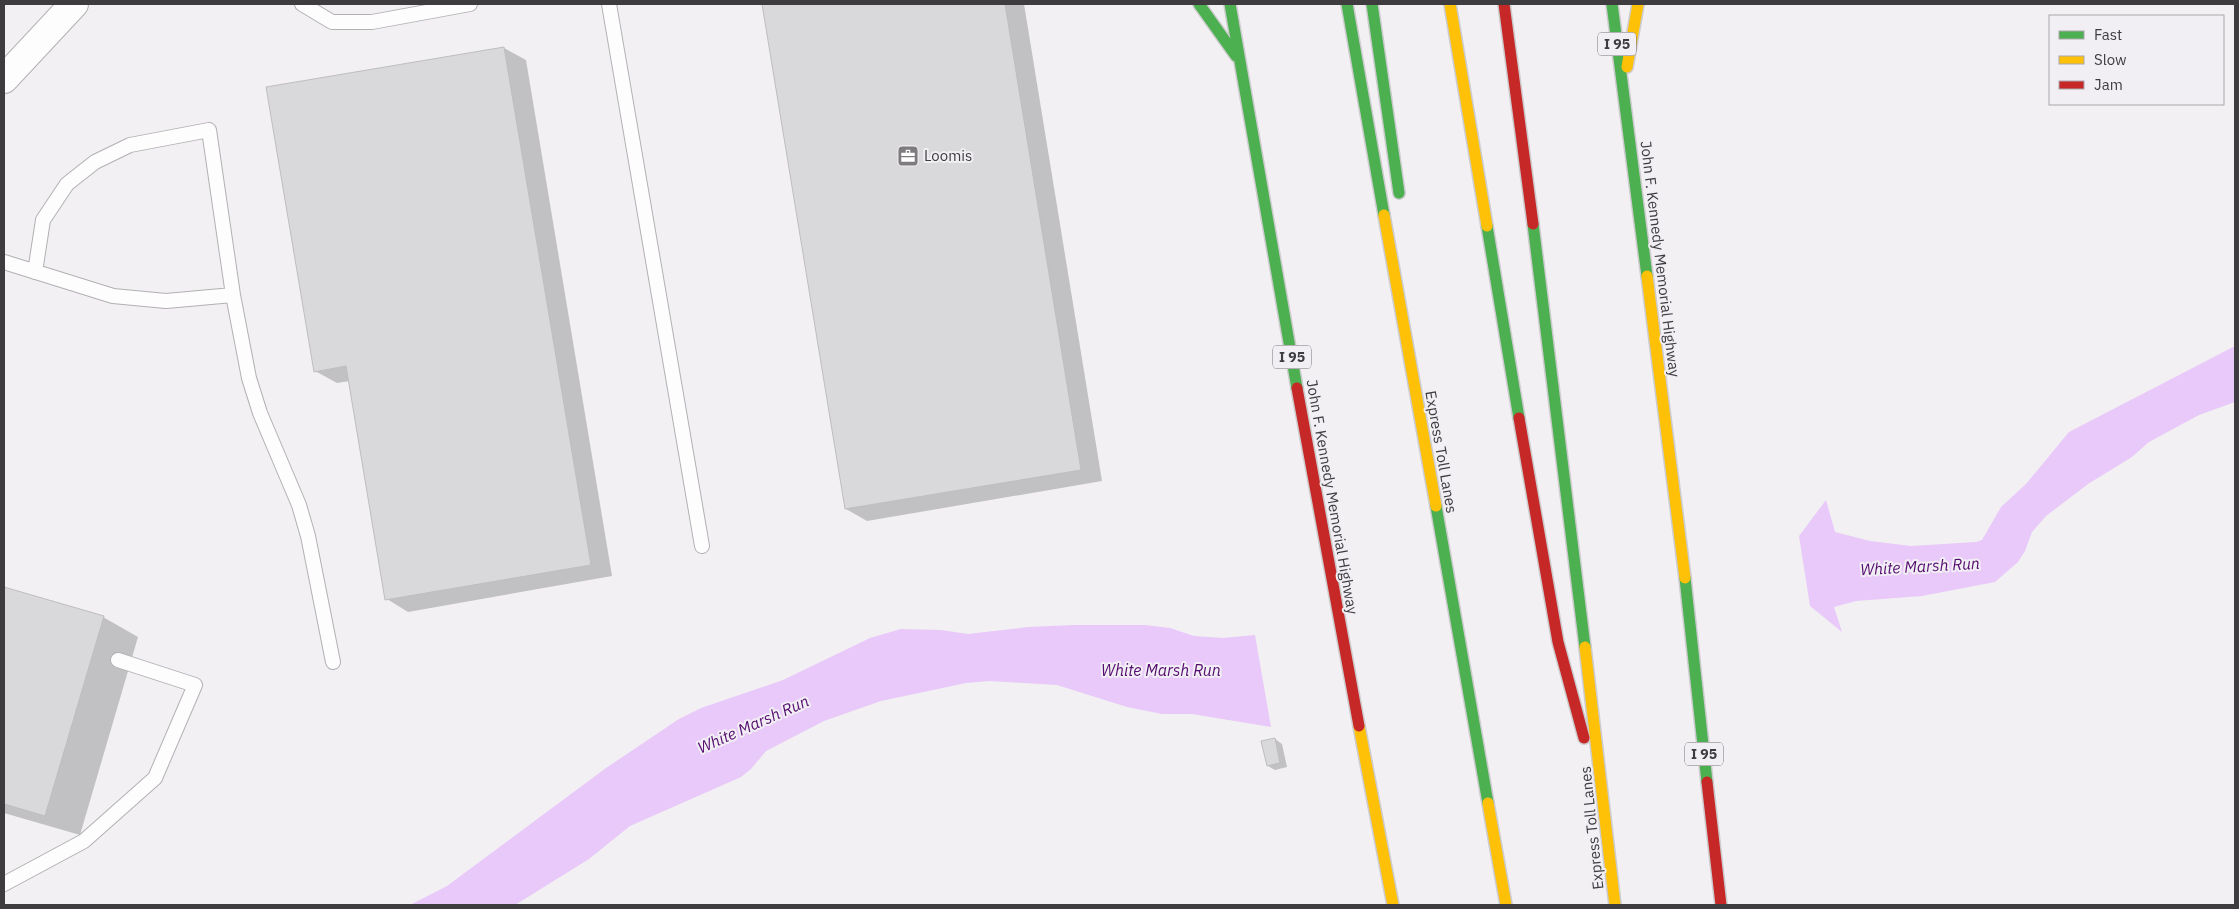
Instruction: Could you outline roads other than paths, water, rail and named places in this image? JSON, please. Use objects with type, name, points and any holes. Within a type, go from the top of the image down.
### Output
[{"type":"highway","points":[[1200,4],[1241,63]]},
{"type":"highway","name":"John F. Kennedy Memorial Highway","points":[[1230,4],[1327,556],[1393,905]]},
{"type":"highway","name":"Express Toll Lanes","points":[[1347,4],[1506,905]]},
{"type":"highway","points":[[1372,4],[1400,201]]},
{"type":"highway","points":[[1450,4],[1558,642],[1572,698],[1603,794]]},
{"type":"highway","name":"Express Toll Lanes","points":[[1504,4],[1550,348],[1615,905]]},
{"type":"highway","name":"John F. Kennedy Memorial Highway","points":[[1612,4],[1679,528],[1721,905]]},
{"type":"highway","points":[[1622,85],[1632,44],[1638,4]]},
{"type":"highway","points":[[1422,359],[1469,695]]},
{"type":"street","points":[[4,79],[62,11]]},
{"type":"lane","points":[[302,4],[332,22],[372,22],[470,4]]},
{"type":"lane","points":[[609,4],[702,546]]},
{"type":"lane","points":[[35,272],[43,220],[67,184],[95,162],[130,145],[209,130],[233,296],[252,387],[260,413],[299,505],[308,536],[333,662]]},
{"type":"lane","points":[[4,262],[113,296],[166,301],[233,296]]},
{"type":"lane","points":[[4,884],[84,841],[155,778],[195,685],[118,660]]},
{"type":"water","name":"White Marsh Run","points":[[2235,346],[2235,402],[2199,415],[2149,442],[2132,457],[2088,484],[2046,516],[2032,532],[2025,551],[2018,562],[1995,582],[1922,596],[1856,601],[1834,607],[1842,632],[1810,606],[1799,536],[1826,500],[1835,532],[1870,541],[1911,546],[1982,540],[2001,507],[2026,484],[2069,432]]},
{"type":"water","name":"White Marsh Run","points":[[1145,625],[1170,628],[1194,636],[1223,638],[1255,635],[1271,727],[1192,714],[1162,714],[1127,707],[1057,685],[989,681],[966,683],[881,701],[824,721],[766,751],[751,769],[741,777],[630,826],[589,859],[515,905],[410,905],[447,886],[606,768],[679,719],[701,708],[783,680],[870,638],[901,629],[941,630],[968,634],[1028,627]]},
{"type":"place","name":"Loomis","points":[[908,156]]}]
